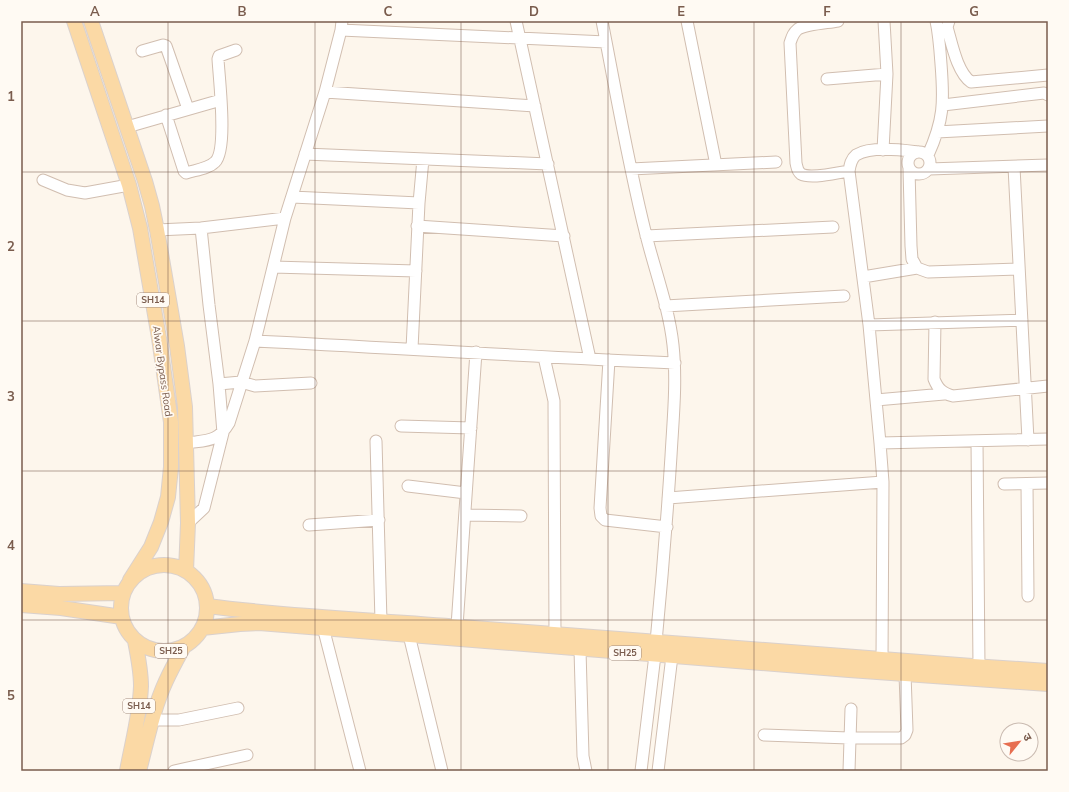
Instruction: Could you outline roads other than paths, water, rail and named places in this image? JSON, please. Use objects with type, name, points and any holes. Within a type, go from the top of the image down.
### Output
[{"type":"main road","name":"Alwar Bypass Road","points":[[74,21],[129,185],[140,228],[168,397],[171,442],[171,467],[168,497],[161,522],[151,547],[130,580]]},
{"type":"main road","name":"Alwar Bypass Road","points":[[91,21],[152,206],[157,230],[177,346],[185,407],[188,523],[186,571]]},
{"type":"main road","name":"SH25","points":[[157,565],[172,565],[186,571],[197,580],[204,592],[208,606],[205,623],[196,637],[183,648],[166,652],[150,649],[135,640],[125,627],[120,610],[123,593],[130,580],[142,570],[157,565]]},
{"type":"main road","points":[[21,591],[59,594],[123,593]]},
{"type":"main road","points":[[21,605],[61,608],[122,617]]},
{"type":"main road","name":"SH25","points":[[208,606],[253,612],[555,634],[655,648],[672,656],[1048,684]]},
{"type":"main road","name":"SH25","points":[[202,628],[259,623],[580,650],[655,648],[882,660],[1048,671]]},
{"type":"main road","name":"SH14","points":[[127,771],[136,723],[140,687],[140,668],[135,640]]},
{"type":"main road","name":"SH14","points":[[139,771],[152,720],[166,681],[183,648]]},
{"type":"street","points":[[516,21],[590,359]]},
{"type":"street","points":[[602,21],[630,169],[646,236],[666,306],[673,344],[674,363],[674,398],[667,527],[641,771]]},
{"type":"street","points":[[687,21],[716,165]]},
{"type":"street","points":[[838,21],[798,30],[793,35],[790,43],[796,163],[798,171],[802,175],[811,176],[849,171]]},
{"type":"street","points":[[883,150],[887,74],[884,21]]},
{"type":"street","points":[[923,154],[937,132],[943,105],[936,21]]},
{"type":"street","points":[[949,21],[947,27],[960,70],[965,78],[971,82],[1048,75]]},
{"type":"street","points":[[188,523],[204,508],[223,433],[229,423],[255,341],[285,218],[325,92],[342,26],[521,39],[606,42]]},
{"type":"street","points":[[142,50],[163,45],[166,46],[188,109]]},
{"type":"street","points":[[166,115],[182,169],[186,172],[192,171],[210,166],[218,159],[220,153],[221,100],[218,59],[219,56],[236,50]]},
{"type":"street","points":[[827,79],[887,74]]},
{"type":"street","points":[[325,92],[535,106]]},
{"type":"street","points":[[943,105],[1044,93],[1048,95]]},
{"type":"street","points":[[127,127],[221,100]]},
{"type":"street","points":[[937,132],[1048,126]]},
{"type":"street","points":[[882,660],[883,482],[869,325],[849,171],[850,162],[855,156],[865,152],[883,150],[923,154],[930,162],[929,169]]},
{"type":"street","points":[[305,154],[548,164]]},
{"type":"street","points":[[916,268],[912,259],[908,165],[909,158],[912,155],[923,154]]},
{"type":"street","points":[[412,349],[417,226],[423,159]]},
{"type":"street","points":[[630,169],[776,162]]},
{"type":"street","points":[[909,169],[915,174],[923,174],[929,169],[1048,165]]},
{"type":"street","points":[[1014,167],[1028,440]]},
{"type":"street","points":[[43,180],[67,190],[85,193],[129,185]]},
{"type":"street","points":[[292,197],[419,203]]},
{"type":"street","points":[[157,230],[201,228],[285,218]]},
{"type":"street","points":[[417,226],[564,236]]},
{"type":"street","points":[[646,236],[833,227]]},
{"type":"street","points":[[201,228],[219,384],[223,433]]},
{"type":"street","points":[[273,267],[416,271]]},
{"type":"street","points":[[863,278],[916,268],[928,272],[1019,269]]},
{"type":"street","points":[[666,306],[844,296]]},
{"type":"street","points":[[869,325],[1022,320]]},
{"type":"street","points":[[935,322],[934,379],[937,387],[944,394]]},
{"type":"street","points":[[255,341],[674,363]]},
{"type":"street","points":[[457,626],[476,352]]},
{"type":"street","points":[[544,357],[554,401],[555,634]]},
{"type":"street","points":[[609,360],[600,508],[601,516],[605,520],[667,527]]},
{"type":"street","points":[[219,384],[241,382],[255,386],[311,383]]},
{"type":"street","points":[[876,400],[944,394],[953,396],[1048,386]]},
{"type":"street","points":[[401,426],[471,428]]},
{"type":"street","points":[[187,443],[214,438],[223,433]]},
{"type":"street","points":[[880,443],[1048,439]]},
{"type":"street","points":[[376,441],[381,621]]},
{"type":"street","points":[[977,441],[979,666]]},
{"type":"street","points":[[668,498],[883,482]]},
{"type":"street","points":[[1004,484],[1048,483]]},
{"type":"street","points":[[1027,484],[1028,596]]},
{"type":"street","points":[[408,486],[466,493]]},
{"type":"street","points":[[464,515],[521,516]]},
{"type":"street","points":[[309,525],[379,520]]},
{"type":"street","points":[[323,628],[360,771]]},
{"type":"street","points":[[409,635],[442,771]]},
{"type":"street","points":[[580,650],[583,756],[586,771]]},
{"type":"street","points":[[658,771],[672,656]]},
{"type":"street","points":[[764,735],[901,738],[905,735],[907,730],[905,674]]},
{"type":"street","points":[[152,720],[179,720],[238,708]]},
{"type":"street","points":[[849,771],[851,709]]},
{"type":"street","points":[[174,771],[247,755]]}]
